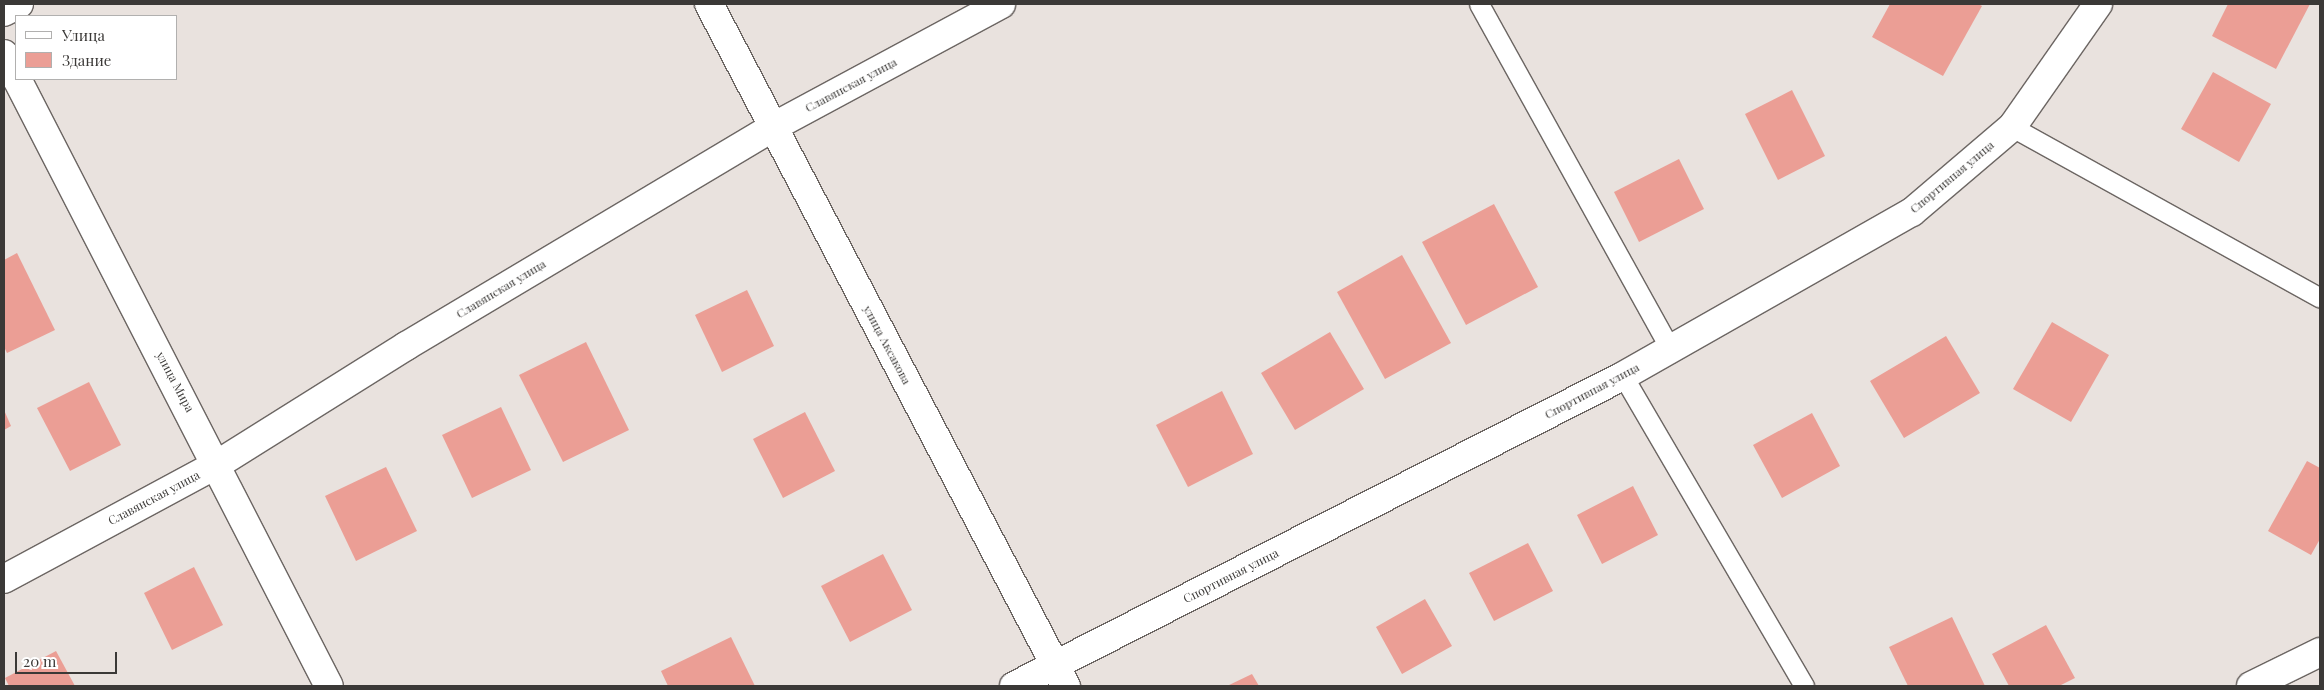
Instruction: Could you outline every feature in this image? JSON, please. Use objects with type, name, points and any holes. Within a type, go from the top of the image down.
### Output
[{"type":"street","points":[[4,12],[18,4]]},
{"type":"street","name":"улица Аксакова","points":[[709,4],[1060,676]]},
{"type":"street","name":"Славянская улица","points":[[4,579],[218,464],[406,346],[774,127],[1001,4]]},
{"type":"street","name":"Спортивная улица","points":[[1014,686],[1060,676],[1623,376],[1912,212],[2012,127],[2098,4]]},
{"type":"street","name":"улица Мира","points":[[4,54],[15,76]]},
{"type":"street","name":"улица Мира","points":[[17,80],[218,464],[329,686]]},
{"type":"street","points":[[2251,686],[2320,652]]},
{"type":"lane","points":[[1479,4],[1670,349]]},
{"type":"lane","points":[[2012,127],[2320,298]]},
{"type":"lane","points":[[1623,376],[1804,686]]},
{"type":"building","points":[[1890,4],[1978,4],[1982,6],[1943,76],[1872,37]]},
{"type":"building","points":[[2228,4],[2310,4],[2276,69],[2212,36]]},
{"type":"building","points":[[2213,72],[2271,104],[2239,162],[2181,129]]},
{"type":"building","points":[[1792,90],[1825,156],[1778,180],[1745,114]]},
{"type":"building","points":[[1679,159],[1704,209],[1639,242],[1614,192]]},
{"type":"building","points":[[1494,204],[1538,287],[1466,325],[1422,242]]},
{"type":"building","points":[[17,253],[55,330],[7,353],[4,347],[4,260]]},
{"type":"building","points":[[1402,255],[1451,343],[1385,379],[1337,292]]},
{"type":"building","points":[[747,290],[774,346],[722,372],[695,315]]},
{"type":"building","points":[[2052,322],[2109,355],[2071,422],[2013,389]]},
{"type":"building","points":[[1330,332],[1364,389],[1295,430],[1261,373]]},
{"type":"building","points":[[1946,336],[1980,393],[1904,438],[1870,381]]},
{"type":"building","points":[[586,342],[629,430],[563,462],[519,375]]},
{"type":"building","points":[[89,382],[121,445],[70,471],[37,408]]},
{"type":"building","points":[[1222,391],[1253,454],[1188,487],[1156,425]]},
{"type":"building","points":[[501,407],[531,470],[472,498],[442,435]]},
{"type":"building","points":[[4,410],[11,426],[4,430]]},
{"type":"building","points":[[805,412],[835,471],[783,498],[753,439]]},
{"type":"building","points":[[1812,413],[1840,466],[1782,498],[1753,445]]},
{"type":"building","points":[[2307,461],[2320,468],[2320,539],[2311,555],[2268,531]]},
{"type":"building","points":[[386,467],[417,531],[356,561],[325,496]]},
{"type":"building","points":[[1633,486],[1658,535],[1602,564],[1577,515]]},
{"type":"building","points":[[1528,543],[1553,591],[1494,621],[1469,573]]},
{"type":"building","points":[[883,554],[912,610],[850,642],[821,586]]},
{"type":"building","points":[[194,567],[223,625],[172,650],[144,593]]},
{"type":"building","points":[[1425,599],[1452,646],[1402,674],[1376,627]]},
{"type":"building","points":[[1952,617],[1985,686],[1908,686],[1889,647]]},
{"type":"building","points":[[2046,625],[2075,678],[2059,686],[2009,686],[1992,654]]},
{"type":"building","points":[[731,637],[755,686],[668,686],[661,671]]},
{"type":"building","points":[[56,651],[75,686],[9,686],[5,678]]},
{"type":"building","points":[[1252,674],[1259,686],[1227,686]]}]
